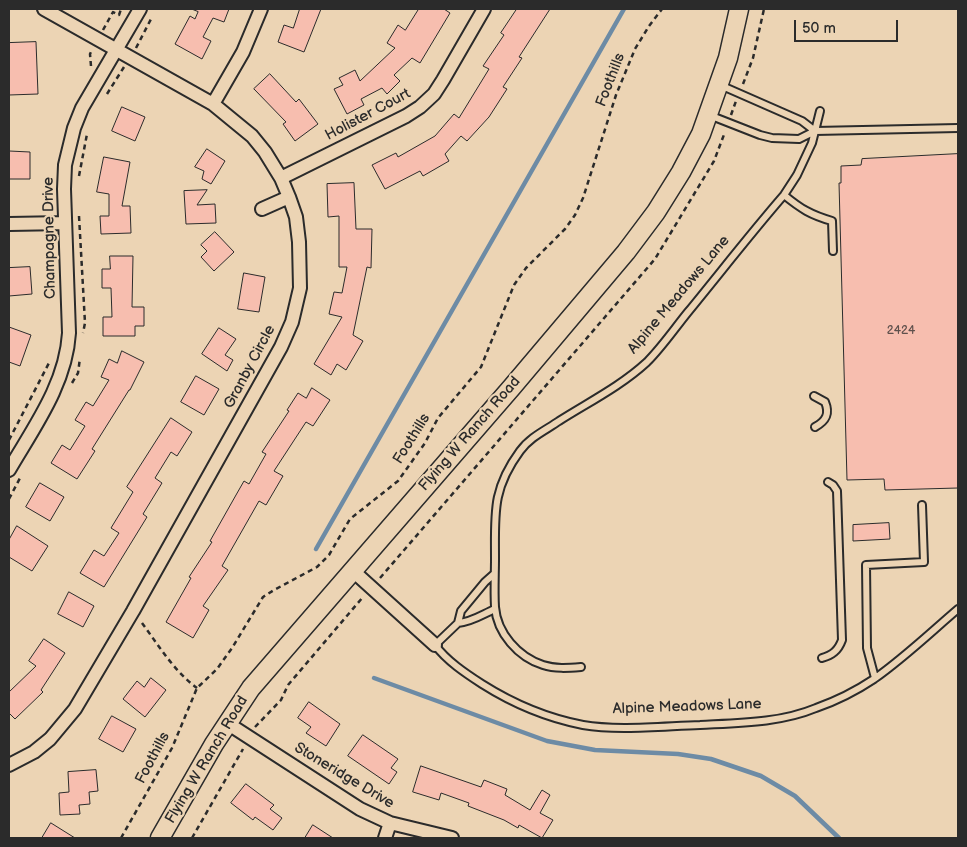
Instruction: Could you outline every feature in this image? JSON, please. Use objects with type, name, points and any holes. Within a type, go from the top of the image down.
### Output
[{"type":"street","name":"Granby Circle","points":[[9,765],[34,752],[50,739],[75,709],[133,611],[281,347],[292,322],[300,288],[296,217],[281,178],[265,152],[252,136],[213,104],[44,9]]},
{"type":"street","name":"Champagne Drive","points":[[9,470],[51,397],[64,366],[68,350],[65,165],[74,128],[82,108],[140,9]]},
{"type":"street","points":[[213,104],[243,52],[261,9]]},
{"type":"street","name":"Holister Court","points":[[281,178],[406,116],[420,107],[434,94],[484,9]]},
{"type":"street","name":"Flying W Ranch Road","points":[[160,838],[227,723],[251,688],[506,394],[626,252],[656,212],[681,172],[701,134],[728,58],[739,9]]},
{"type":"street","points":[[262,209],[289,197]]},
{"type":"street","points":[[9,224],[65,222]]},
{"type":"street","name":"Alpine Meadows Lane","points":[[352,570],[435,645]]},
{"type":"street","name":"Stoneridge Drive","points":[[227,723],[360,809],[390,823],[452,838]]},
{"type":"street","points":[[385,838],[390,823]]},
{"type":"lane","points":[[719,84],[802,121],[815,131]]},
{"type":"lane","name":"Alpine Meadows Lane","points":[[581,667],[561,668],[543,665],[520,652],[508,640],[500,627],[495,609],[495,505],[504,478],[522,448],[536,435],[619,383],[648,361],[784,195],[797,175],[812,144],[820,111]]},
{"type":"lane","points":[[708,114],[772,138],[799,139],[815,131],[958,128]]},
{"type":"lane","points":[[784,195],[803,210],[832,221],[833,251]]},
{"type":"lane","points":[[814,396],[826,402],[828,409],[827,417],[815,427]]},
{"type":"lane","points":[[822,658],[832,655],[840,647],[842,640],[837,491],[834,485],[828,482]]},
{"type":"lane","points":[[875,678],[867,648],[866,565],[924,562],[922,505]]},
{"type":"lane","points":[[435,645],[458,623],[461,611],[484,582],[494,574]]},
{"type":"lane","name":"Alpine Meadows Lane","points":[[435,645],[451,662],[498,694],[525,708],[554,718],[584,725],[626,727],[752,723],[788,717],[814,709],[859,688],[875,678],[958,608]]},
{"type":"lane","points":[[458,623],[469,622],[495,609]]},
{"type":"path","name":"Foothills","points":[[121,838],[172,748],[197,688],[217,669],[263,597],[317,566],[329,555],[350,519],[398,481],[425,443],[438,418],[481,367],[514,285],[526,268],[575,216],[583,198],[616,95],[635,49],[662,9]]},
{"type":"path","points":[[192,838],[258,723],[280,700],[288,685],[655,259],[714,161],[753,58],[764,9]]},
{"type":"path","points":[[105,96],[140,43],[152,17]]},
{"type":"path","points":[[78,180],[88,128]]},
{"type":"path","points":[[79,209],[84,323],[82,340]]},
{"type":"path","points":[[9,440],[53,356]]},
{"type":"path","points":[[68,390],[78,373],[80,356]]},
{"type":"path","points":[[9,499],[22,474]]},
{"type":"path","points":[[133,611],[174,666],[187,681],[197,688]]},
{"type":"building","points":[[192,9],[229,9],[224,22],[213,18],[203,37],[211,41],[202,59],[175,44],[190,16],[195,19],[198,12]]},
{"type":"building","points":[[300,9],[321,9],[304,52],[278,42],[284,25],[293,28]]},
{"type":"building","points":[[419,9],[444,9],[450,13],[420,63],[412,58],[394,75],[400,81],[387,94],[382,88],[361,99],[364,105],[347,114],[334,89],[343,85],[339,78],[355,70],[360,81],[395,48],[387,43],[398,25],[405,30]]},
{"type":"building","points":[[517,9],[550,9],[519,57],[522,58],[503,87],[507,89],[489,117],[467,141],[461,136],[445,154],[449,161],[423,176],[420,171],[385,189],[372,165],[396,153],[398,157],[435,136],[454,114],[459,118],[489,69],[483,66],[504,35],[501,33]]},
{"type":"building","points":[[36,42],[38,94],[9,95],[9,43]]},
{"type":"building","points":[[270,74],[296,102],[299,99],[318,124],[295,141],[283,124],[286,122],[254,89]]},
{"type":"building","points":[[122,107],[145,117],[135,141],[112,131]]},
{"type":"building","points":[[207,149],[225,161],[211,184],[202,179],[204,171],[195,167]]},
{"type":"building","points":[[9,151],[30,152],[30,179],[9,179]]},
{"type":"building","points":[[958,154],[958,488],[885,490],[884,479],[847,480],[839,183],[841,183],[841,166],[861,165],[862,159]]},
{"type":"building","points":[[104,157],[130,162],[122,206],[130,206],[131,233],[101,234],[100,216],[109,216],[109,194],[97,192]]},
{"type":"building","points":[[354,183],[356,229],[372,229],[371,268],[367,267],[353,335],[363,341],[346,370],[337,364],[331,375],[314,364],[342,317],[329,314],[334,292],[342,293],[347,267],[339,267],[339,216],[328,217],[327,184]]},
{"type":"building","points":[[207,190],[197,205],[215,204],[216,223],[186,224],[184,191]]},
{"type":"building","points":[[215,232],[234,252],[214,271],[201,257],[207,251],[201,245]]},
{"type":"building","points":[[110,256],[133,256],[132,307],[144,307],[144,326],[135,326],[135,336],[103,336],[103,317],[112,317],[111,288],[102,288],[102,269],[110,269]]},
{"type":"building","points":[[30,267],[32,294],[9,296],[9,268]]},
{"type":"building","points":[[244,273],[265,277],[259,312],[238,309]]},
{"type":"building","points":[[9,327],[31,335],[20,366],[9,362]]},
{"type":"building","points":[[219,328],[236,339],[225,355],[233,360],[227,371],[202,354]]},
{"type":"building","points":[[122,351],[144,362],[130,390],[92,449],[95,451],[77,479],[51,463],[62,445],[70,450],[85,426],[75,420],[86,402],[93,406],[109,380],[101,377],[109,359],[117,363]]},
{"type":"building","points":[[196,376],[219,389],[204,415],[181,402]]},
{"type":"building","points":[[312,388],[330,400],[313,426],[306,422],[274,471],[283,476],[266,505],[259,501],[222,566],[228,570],[203,606],[209,610],[193,638],[166,622],[191,578],[189,577],[212,542],[210,541],[244,481],[249,484],[266,454],[262,452],[289,411],[287,410],[298,393],[306,398]]},
{"type":"building","points":[[171,418],[192,432],[177,456],[171,452],[155,478],[162,483],[143,514],[147,517],[104,587],[80,573],[94,550],[104,556],[119,533],[111,528],[133,492],[127,487]]},
{"type":"building","points":[[40,483],[64,497],[50,521],[26,507]]},
{"type":"building","points":[[889,523],[890,539],[853,541],[853,525]]},
{"type":"building","points":[[17,526],[48,546],[32,571],[9,557],[9,540]]},
{"type":"building","points":[[69,592],[94,606],[83,627],[58,614]]},
{"type":"building","points":[[44,639],[65,653],[41,690],[43,692],[15,719],[9,713],[9,692],[36,666],[29,661]]},
{"type":"building","points":[[151,678],[166,690],[145,717],[123,699],[137,681],[144,687]]},
{"type":"building","points":[[309,702],[340,724],[326,746],[306,733],[311,727],[298,718]]},
{"type":"building","points":[[112,716],[136,729],[123,752],[99,739]]},
{"type":"building","points":[[363,735],[398,759],[391,768],[397,772],[389,784],[348,756]]},
{"type":"building","points":[[421,766],[481,787],[484,780],[507,789],[505,795],[530,810],[542,790],[550,795],[540,813],[553,820],[542,838],[519,825],[518,828],[504,820],[468,806],[469,803],[441,793],[439,800],[413,792]]},
{"type":"building","points":[[96,770],[98,791],[89,792],[90,804],[79,805],[80,814],[60,815],[59,793],[69,792],[68,772]]},
{"type":"building","points":[[246,784],[274,805],[270,809],[282,818],[273,830],[255,817],[253,820],[231,803]]},
{"type":"building","points":[[51,823],[75,838],[42,838]]},
{"type":"building","points":[[313,825],[333,838],[305,838]]},
{"type":"waterway","points":[[316,549],[624,9]]},
{"type":"waterway","points":[[374,678],[547,741],[595,750],[678,754],[711,759],[761,776],[795,796],[839,838]]}]
